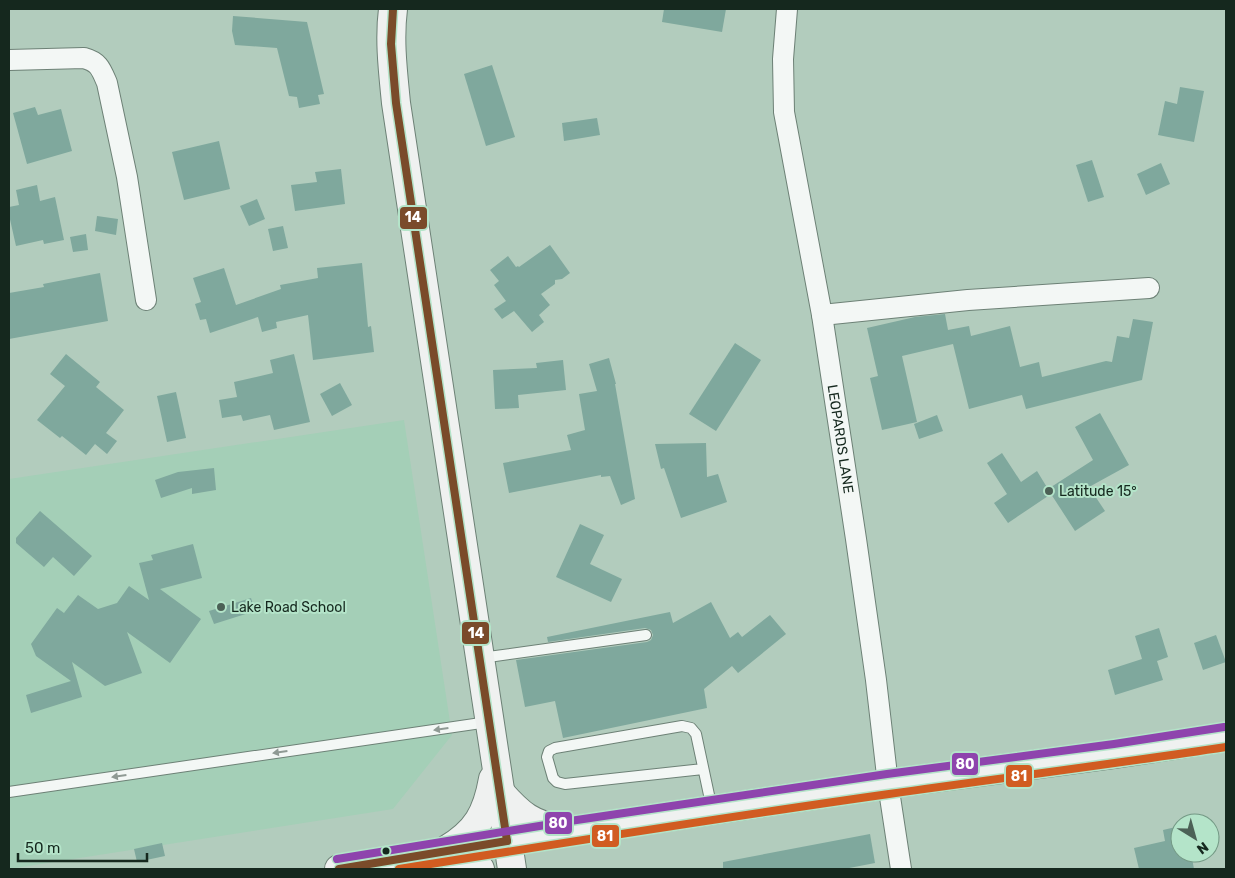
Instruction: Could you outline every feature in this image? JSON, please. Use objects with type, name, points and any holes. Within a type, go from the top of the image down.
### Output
[{"type":"main road","points":[[393,9],[391,22],[392,54],[396,103],[512,869]]},
{"type":"main road","points":[[339,869],[402,864],[440,853],[571,831],[1226,737]]},
{"type":"main road","points":[[498,779],[514,808],[531,821],[550,828],[571,831]]},
{"type":"main road","points":[[440,853],[459,842],[474,828],[486,810],[492,789],[498,779]]},
{"type":"main road","points":[[523,869],[528,859],[540,846],[554,836],[571,831]]},
{"type":"main road","points":[[440,853],[466,860],[480,869]]},
{"type":"street","name":"LEOPARDS LANE","points":[[787,9],[783,59],[784,112],[822,315],[858,548],[888,784],[901,869]]},
{"type":"street","points":[[9,60],[84,58],[91,60],[103,73],[127,177],[146,300]]},
{"type":"street","points":[[822,315],[968,300],[1149,288]]},
{"type":"lane","points":[[480,658],[646,635]]},
{"type":"lane","points":[[9,792],[489,722]]},
{"type":"lane","points":[[703,769],[565,784],[557,782],[553,778],[547,757],[549,751],[555,748],[682,726],[690,728],[696,734],[712,810]]},
{"type":"shaded area","name":"Lake Road School","points":[[404,420],[452,735],[393,809],[9,869],[9,479]]},
{"type":"building","points":[[664,9],[726,9],[722,32],[662,22]]},
{"type":"building","points":[[233,16],[307,22],[324,94],[318,95],[320,104],[299,108],[297,97],[289,96],[277,48],[235,45],[232,31]]},
{"type":"building","points":[[492,65],[515,137],[486,146],[464,74]]},
{"type":"building","points":[[1180,87],[1204,91],[1194,142],[1158,135],[1165,101],[1177,104]]},
{"type":"building","points":[[35,107],[38,115],[61,109],[72,151],[27,164],[13,113]]},
{"type":"building","points":[[597,118],[600,135],[564,141],[562,123]]},
{"type":"building","points":[[219,141],[230,189],[184,200],[172,152]]},
{"type":"building","points":[[1092,160],[1104,197],[1088,202],[1076,165]]},
{"type":"building","points":[[1161,163],[1170,184],[1146,195],[1137,174]]},
{"type":"building","points":[[341,169],[345,204],[295,211],[291,185],[317,182],[315,172]]},
{"type":"building","points":[[37,185],[40,201],[55,197],[64,240],[44,244],[43,240],[16,246],[9,207],[19,205],[16,190]]},
{"type":"building","points":[[257,199],[265,219],[249,226],[240,206]]},
{"type":"building","points":[[97,216],[118,219],[116,235],[95,231]]},
{"type":"building","points":[[283,226],[288,248],[273,251],[268,229]]},
{"type":"building","points":[[86,234],[88,250],[73,252],[70,237]]},
{"type":"building","points":[[550,245],[570,273],[562,279],[555,280],[555,284],[541,294],[550,305],[539,315],[544,322],[532,332],[514,311],[502,319],[494,309],[506,301],[494,285],[499,281],[490,270],[508,256],[516,267],[519,267]]},
{"type":"building","points":[[362,263],[368,327],[371,326],[374,352],[313,360],[308,315],[276,322],[277,328],[262,332],[258,317],[210,333],[206,319],[200,320],[195,304],[201,302],[193,278],[224,268],[236,305],[281,289],[280,285],[318,278],[317,268]]},
{"type":"building","points":[[100,273],[108,321],[9,339],[9,293],[44,287],[43,284]]},
{"type":"building","points":[[945,314],[948,330],[969,326],[971,336],[1010,326],[1020,367],[1039,362],[1042,377],[1106,361],[1112,362],[1117,336],[1129,338],[1133,319],[1153,322],[1142,380],[1026,409],[1022,395],[969,409],[953,344],[902,356],[917,422],[882,430],[870,378],[878,376],[867,328],[915,317]]},
{"type":"building","points":[[735,343],[761,360],[716,431],[689,414]]},
{"type":"building","points":[[66,354],[100,382],[96,387],[124,410],[106,433],[117,441],[107,454],[95,444],[86,455],[62,436],[60,438],[37,420],[65,386],[50,374]]},
{"type":"building","points":[[294,354],[310,422],[274,430],[270,415],[243,421],[241,415],[222,418],[219,400],[237,397],[234,382],[273,373],[270,360]]},
{"type":"building","points":[[609,358],[616,384],[635,499],[621,505],[610,476],[601,477],[601,475],[509,493],[503,463],[571,450],[567,435],[585,430],[579,394],[597,391],[589,364]]},
{"type":"building","points":[[563,360],[566,390],[518,395],[519,408],[495,409],[493,370],[537,368],[536,363]]},
{"type":"building","points":[[340,383],[352,405],[332,416],[320,394]]},
{"type":"building","points":[[176,392],[186,438],[167,442],[157,396]]},
{"type":"building","name":"Latitude 15°","points":[[1100,413],[1129,465],[1089,487],[1105,511],[1075,531],[1051,494],[1008,523],[994,503],[1007,494],[987,463],[1002,453],[1021,482],[1037,471],[1048,489],[1093,460],[1075,427]]},
{"type":"building","points":[[937,415],[943,431],[919,439],[914,424]]},
{"type":"building","points":[[706,443],[707,477],[718,474],[727,502],[681,518],[664,468],[661,469],[655,444]]},
{"type":"building","points":[[214,468],[216,490],[192,494],[192,488],[161,498],[155,480],[178,472]]},
{"type":"building","points":[[40,511],[92,556],[74,576],[53,557],[44,567],[16,543],[16,538]]},
{"type":"building","points":[[580,524],[604,535],[590,564],[622,579],[611,602],[556,577]]},
{"type":"building","points":[[193,544],[202,578],[160,589],[201,619],[170,663],[127,632],[142,673],[105,686],[72,662],[82,697],[31,713],[26,695],[71,681],[36,656],[31,644],[57,608],[64,613],[78,595],[98,609],[117,603],[129,586],[149,600],[139,563],[153,560],[151,555]]},
{"type":"building","points":[[251,598],[255,611],[214,624],[209,611]]},
{"type":"building","points":[[711,602],[730,638],[738,632],[742,637],[770,615],[786,634],[738,673],[732,666],[704,689],[707,708],[563,738],[555,701],[525,707],[516,660],[647,642],[651,640],[653,635],[651,630],[645,628],[548,642],[547,637],[670,612],[673,623]]},
{"type":"building","points":[[1159,628],[1168,657],[1157,661],[1163,680],[1115,695],[1108,670],[1142,659],[1135,636]]},
{"type":"building","points":[[1216,635],[1226,662],[1203,670],[1194,643]]},
{"type":"building","points":[[1170,828],[1170,863],[1193,863],[1194,869],[1139,869],[1134,848],[1165,841],[1163,830]]},
{"type":"building","points":[[870,834],[875,863],[844,869],[723,869],[723,862]]},
{"type":"building","points":[[162,843],[165,856],[137,862],[134,849]]},
{"type":"transit line","name":"14","points":[[393,9],[391,44],[396,103],[507,841]]},
{"type":"transit line","name":"80","points":[[337,859],[570,821],[1224,727]]},
{"type":"transit line","name":"81","points":[[399,869],[889,794],[1226,747]]},
{"type":"transit line","name":"14","points":[[339,869],[507,841]]},
{"type":"place","name":"Latitude 15°","points":[[1049,491]]},
{"type":"place","name":"Lake Road School","points":[[221,607]]}]
